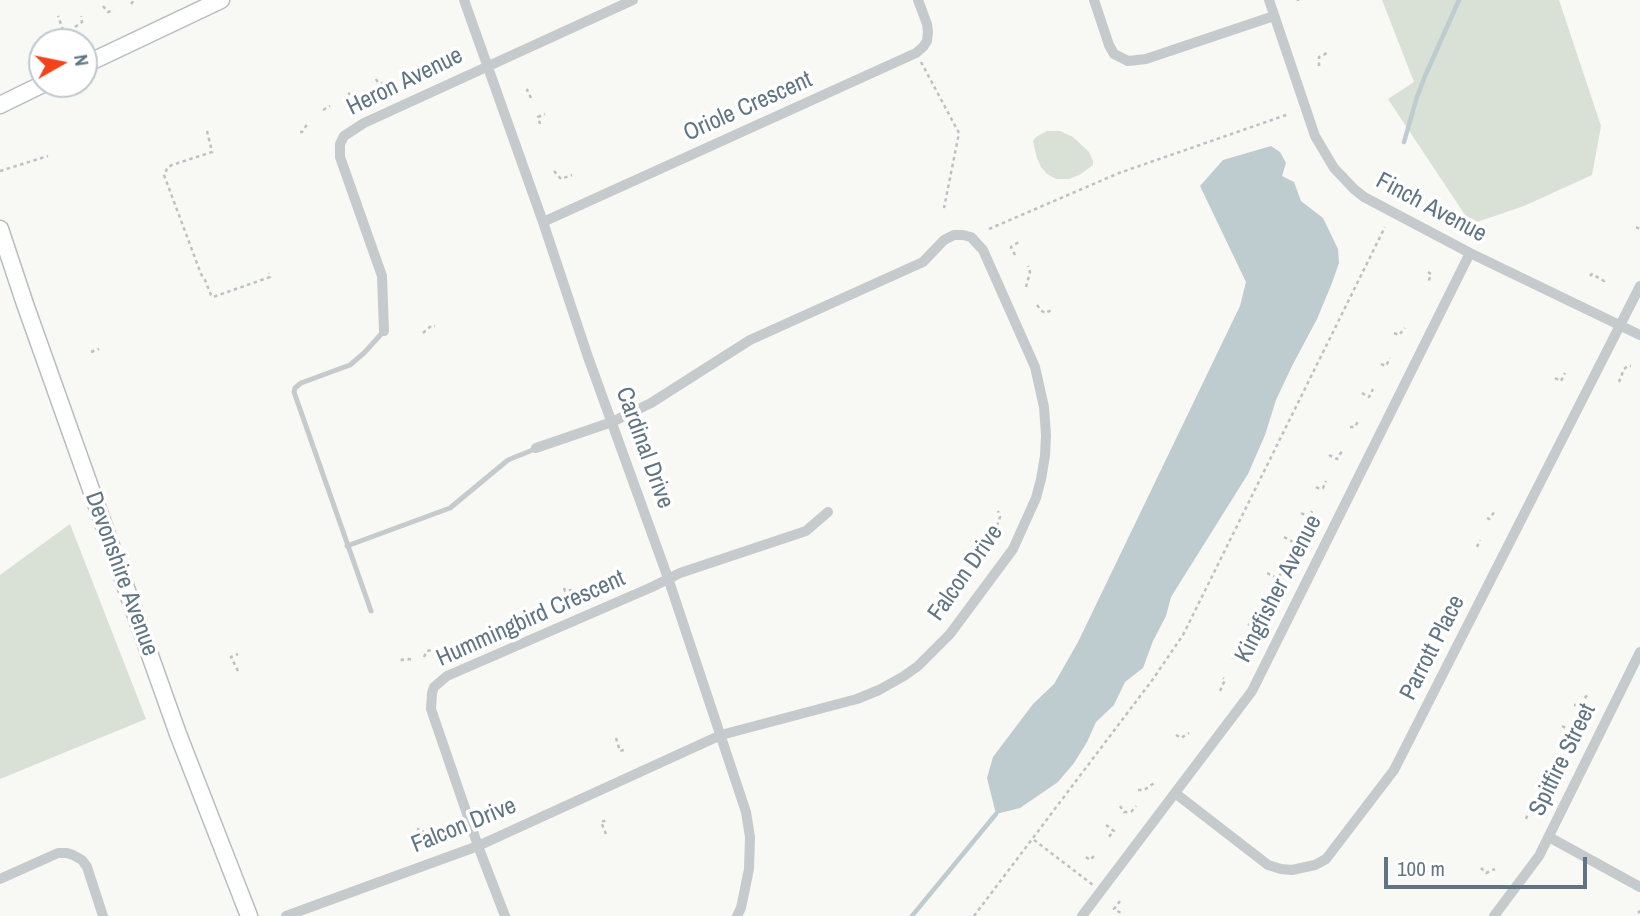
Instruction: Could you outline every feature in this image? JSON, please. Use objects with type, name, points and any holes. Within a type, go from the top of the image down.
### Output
[{"type":"main road","points":[[98,58],[221,0]]},
{"type":"main road","points":[[0,105],[28,91]]},
{"type":"main road","name":"Devonshire Avenue","points":[[0,229],[178,734],[249,916]]},
{"type":"street","name":"Cardinal Drive","points":[[464,0],[668,578],[746,812],[750,837],[749,869],[737,916]]},
{"type":"street","name":"Heron Avenue","points":[[384,331],[383,276],[340,157],[340,144],[344,136],[364,122],[633,0]]},
{"type":"street","points":[[916,53],[927,41],[928,32],[918,0]]},
{"type":"street","points":[[1094,0],[1114,54],[1128,61],[1146,59],[1274,16]]},
{"type":"street","name":"Finch Avenue","points":[[1269,0],[1315,136],[1334,168],[1354,190],[1470,253],[1640,335]]},
{"type":"street","name":"Oriole Crescent","points":[[543,222],[916,53]]},
{"type":"street","name":"Falcon Drive","points":[[286,916],[478,846],[721,736],[879,690],[918,666],[950,634],[1013,549],[1036,498],[1045,456],[1046,435],[1044,407],[1035,368],[983,250],[971,237],[954,235],[944,240],[923,261],[750,340],[659,398],[612,422],[536,448]]},
{"type":"street","name":"Kingfisher Avenue","points":[[1082,916],[1252,691],[1470,253]]},
{"type":"street","name":"Parrott Place","points":[[1175,793],[1268,865],[1292,870],[1315,865],[1326,859],[1394,770],[1640,286]]},
{"type":"street","name":"Hummingbird Crescent","points":[[505,916],[431,709],[434,687],[447,676],[668,578],[806,531],[828,512]]},
{"type":"street","name":"Spitfire Street","points":[[1493,916],[1539,856],[1640,652]]},
{"type":"street","points":[[1549,837],[1640,887]]},
{"type":"street","points":[[0,879],[58,853],[73,855],[87,867],[103,916]]},
{"type":"lane","points":[[371,611],[294,392],[301,383],[350,365],[384,331]]},
{"type":"lane","points":[[347,546],[450,508],[508,460],[536,448]]},
{"type":"path","points":[[103,6],[108,12],[114,10]]},
{"type":"path","points":[[58,16],[62,28]]},
{"type":"path","points":[[75,27],[82,22],[81,16]]},
{"type":"path","points":[[916,53],[959,133],[944,208]]},
{"type":"path","points":[[1319,66],[1319,57],[1327,53]]},
{"type":"path","points":[[376,79],[379,83],[389,84]]},
{"type":"path","points":[[531,88],[527,90],[531,98]]},
{"type":"path","points":[[348,93],[361,96]]},
{"type":"path","points":[[323,110],[330,106]]},
{"type":"path","points":[[540,124],[538,117],[545,114]]},
{"type":"path","points":[[989,229],[1119,173],[1289,114]]},
{"type":"path","points":[[300,132],[308,123]]},
{"type":"path","points":[[207,131],[212,152],[168,167],[164,175],[201,274],[214,297],[270,277],[269,272]]},
{"type":"path","points":[[0,171],[48,156]]},
{"type":"path","points":[[554,172],[561,179],[572,175]]},
{"type":"path","points":[[170,190],[175,188]]},
{"type":"path","points":[[974,916],[1153,679],[1183,635],[1385,227]]},
{"type":"path","points":[[1015,255],[1012,247],[1020,242]]},
{"type":"path","points":[[1026,286],[1030,272],[1028,266]]},
{"type":"path","points":[[1427,272],[1431,274],[1428,283]]},
{"type":"path","points":[[1590,276],[1592,274],[1604,281],[1606,278]]},
{"type":"path","points":[[1037,305],[1045,313],[1052,310]]},
{"type":"path","points":[[423,333],[435,326]]},
{"type":"path","points":[[1394,333],[1399,335],[1405,327]]},
{"type":"path","points":[[91,352],[99,349]]},
{"type":"path","points":[[1381,364],[1386,366],[1390,358]]},
{"type":"path","points":[[1619,382],[1624,369],[1632,366]]},
{"type":"path","points":[[1555,378],[1562,381],[1565,373]]},
{"type":"path","points":[[1362,393],[1369,397],[1373,389]]},
{"type":"path","points":[[1350,427],[1355,426],[1359,419]]},
{"type":"path","points":[[1329,455],[1337,459],[1342,451]]},
{"type":"path","points":[[1316,487],[1323,488],[1326,481]]},
{"type":"path","points":[[1487,518],[1489,519],[1495,510]]},
{"type":"path","points":[[997,526],[1000,517],[998,511]]},
{"type":"path","points":[[1301,513],[1309,517],[1312,511]]},
{"type":"path","points":[[1284,537],[1295,543],[1292,549]]},
{"type":"path","points":[[1477,547],[1480,540]]},
{"type":"path","points":[[1267,573],[1277,578],[1284,570]]},
{"type":"path","points":[[564,588],[565,592],[572,590]]},
{"type":"path","points":[[944,603],[950,594]]},
{"type":"path","points":[[1248,624],[1253,627],[1252,637]]},
{"type":"path","points":[[424,657],[431,648]]},
{"type":"path","points":[[1232,657],[1237,659],[1242,652]]},
{"type":"path","points":[[237,671],[232,657],[238,654]]},
{"type":"path","points":[[401,659],[414,660]]},
{"type":"path","points":[[1220,691],[1225,680],[1223,678]]},
{"type":"path","points":[[1573,705],[1579,705],[1589,693]]},
{"type":"path","points":[[1562,726],[1566,728],[1575,721]]},
{"type":"path","points":[[1176,735],[1181,738],[1189,733]]},
{"type":"path","points":[[616,738],[620,751],[624,750]]},
{"type":"path","points":[[1138,790],[1144,790],[1154,783]]},
{"type":"path","points":[[1526,819],[1529,810],[1527,805]]},
{"type":"path","points":[[1120,806],[1124,812],[1132,811],[1136,806]]},
{"type":"path","points":[[606,834],[601,822],[607,820]]},
{"type":"path","points":[[1106,825],[1114,831],[1107,839]]},
{"type":"path","points":[[418,828],[419,833],[427,830]]},
{"type":"path","points":[[1033,839],[1101,891]]},
{"type":"path","points":[[1086,858],[1090,860],[1097,854]]},
{"type":"path","points":[[1481,868],[1486,873],[1495,869]]},
{"type":"path","points":[[1120,901],[1114,909],[1121,913]]},
{"type":"shaded area","points":[[1382,0],[1559,0],[1601,126],[1592,175],[1524,206],[1471,224],[1388,99],[1414,82]]},
{"type":"shaded area","points":[[1047,131],[1060,131],[1073,137],[1089,152],[1093,165],[1069,179],[1056,179],[1047,174],[1037,158],[1033,141]]},
{"type":"shaded area","points":[[1271,146],[1280,152],[1286,163],[1282,176],[1294,182],[1301,201],[1323,218],[1338,249],[1339,263],[1332,283],[1276,400],[1248,474],[1171,597],[1166,616],[1143,668],[1125,682],[1114,705],[1096,722],[1074,763],[1058,782],[1020,808],[996,814],[987,778],[993,757],[1033,704],[1054,684],[1078,642],[1240,306],[1246,282],[1200,186],[1223,160]]},
{"type":"shaded area","points":[[70,524],[146,719],[0,779],[0,575]]},
{"type":"waterway","points":[[1404,142],[1425,76],[1459,0]]},
{"type":"waterway","points":[[912,916],[996,814]]}]
